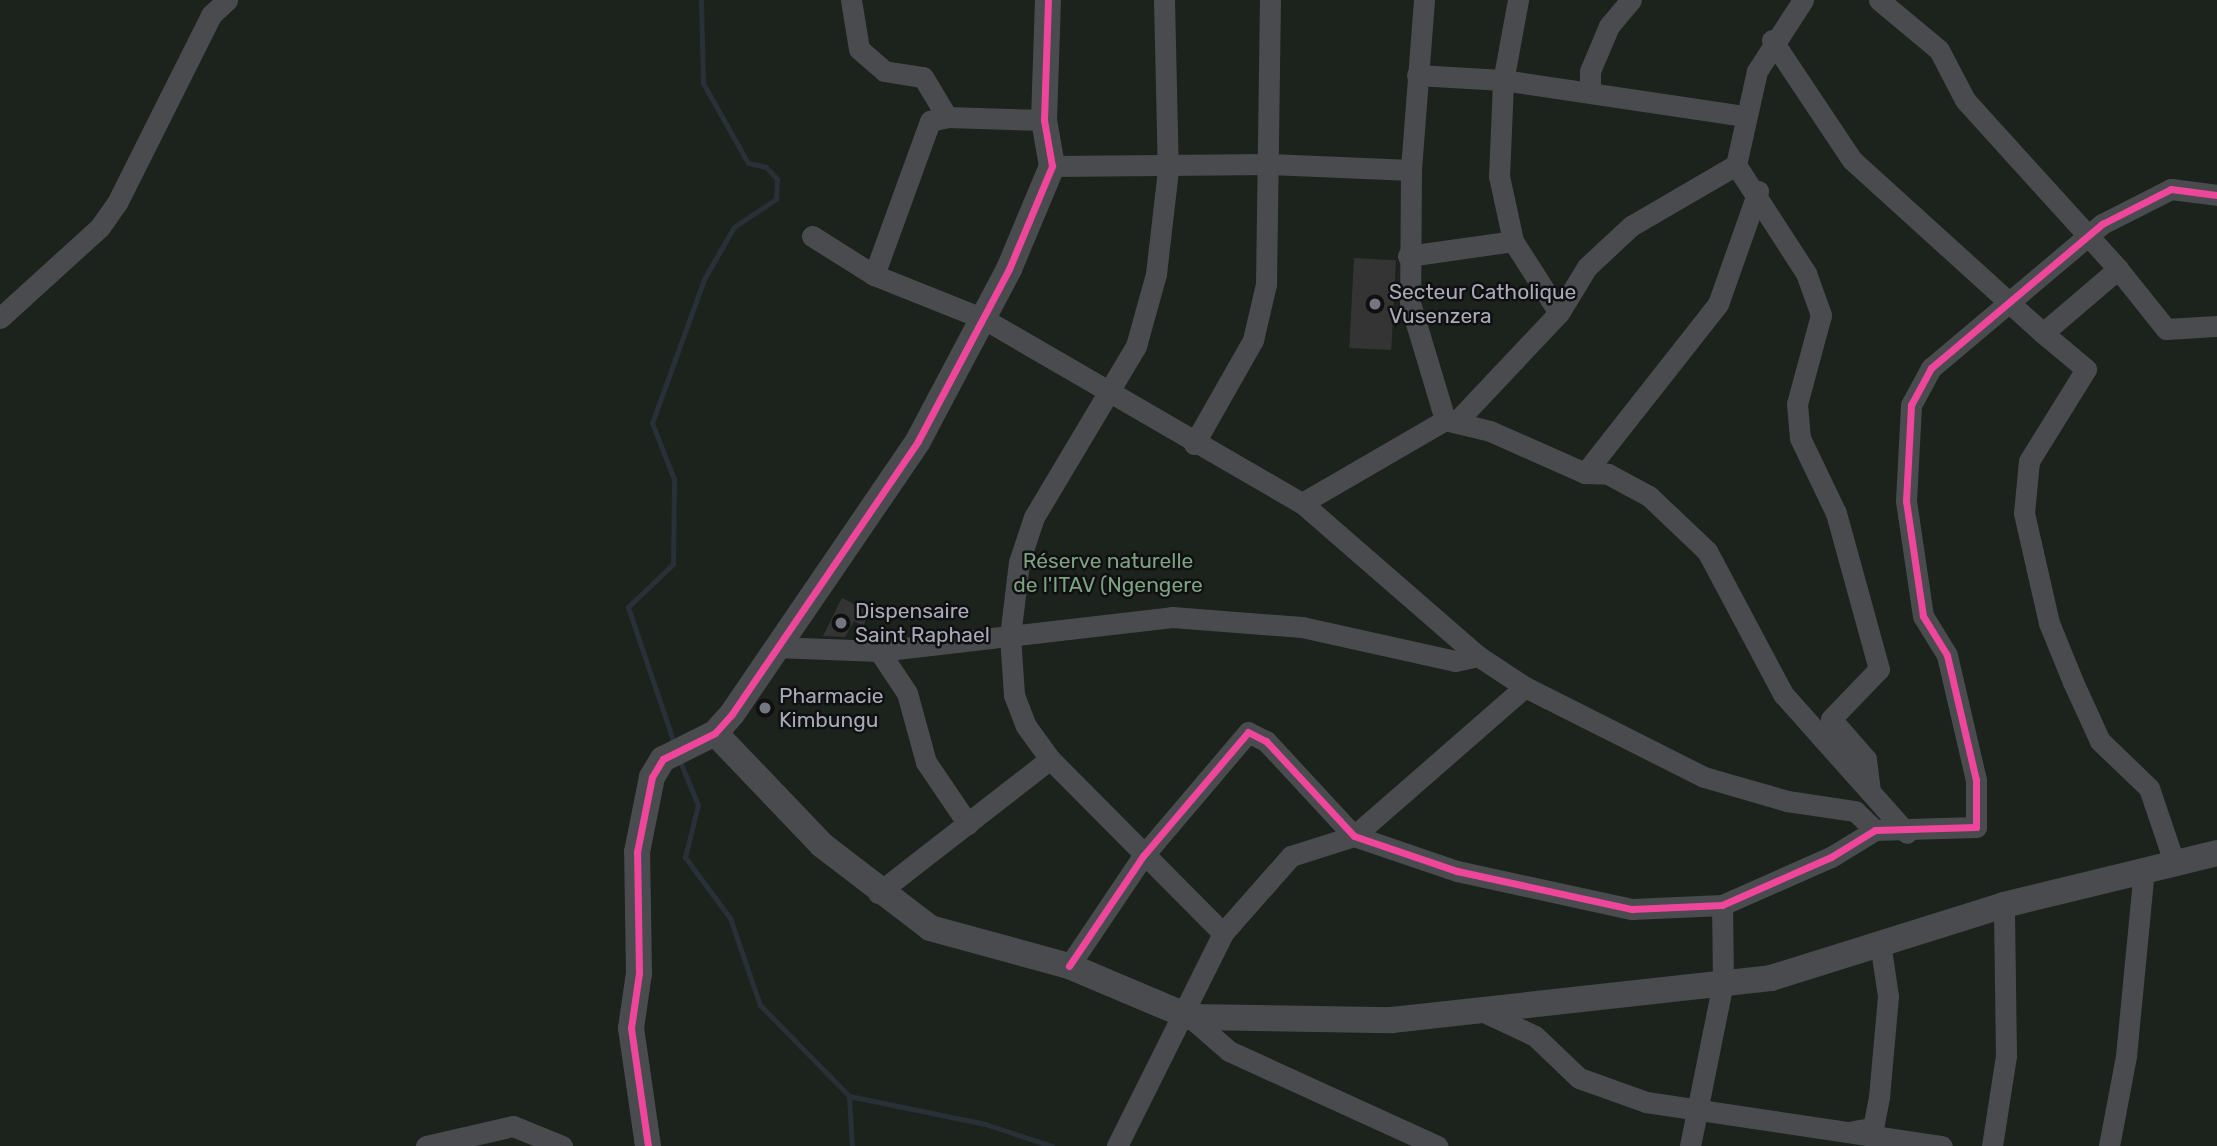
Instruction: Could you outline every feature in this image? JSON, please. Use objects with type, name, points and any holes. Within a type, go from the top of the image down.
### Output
[{"type":"street","points":[[0,318],[100,227],[117,203],[211,15],[228,0]]},
{"type":"street","points":[[851,0],[859,49],[884,71],[923,77],[947,117]]},
{"type":"street","points":[[648,1146],[631,1028],[639,973],[637,852],[645,800],[673,754],[715,733],[775,648],[918,442],[984,318],[1052,166],[1044,120],[1048,0]]},
{"type":"street","points":[[1164,0],[1168,170],[1147,310],[1136,346],[1107,390],[1034,517],[1019,562],[1010,636],[1014,695],[1050,759],[1143,856],[1223,933]]},
{"type":"street","points":[[1195,444],[1258,328],[1266,284],[1270,164],[1269,0]]},
{"type":"street","points":[[1424,0],[1411,170],[1408,256],[1410,303],[1452,420],[1585,472],[1608,474],[1649,496],[1707,551],[1783,694],[1907,833]]},
{"type":"street","points":[[1518,0],[1503,80],[1499,176],[1513,240],[1559,313]]},
{"type":"street","points":[[1590,91],[1590,71],[1609,26],[1631,0]]},
{"type":"street","points":[[1803,0],[1772,40],[1743,116],[1736,164],[1758,191],[1806,273],[1821,315],[1797,404],[1800,438],[1836,513],[1878,669],[1831,719],[1866,759],[1870,790]]},
{"type":"street","points":[[1879,0],[1939,50],[1965,100],[2089,233],[2166,329],[2217,326]]},
{"type":"street","points":[[1772,40],[1852,160],[2004,303],[2086,369],[2029,461],[2028,550],[2049,623],[2100,741],[2149,788],[2172,859]]},
{"type":"street","points":[[1417,75],[1503,80],[1743,116]]},
{"type":"street","points":[[874,275],[930,121],[947,117],[1044,120]]},
{"type":"street","points":[[1052,166],[1168,170],[1270,164],[1411,170]]},
{"type":"street","points":[[1302,503],[1452,420],[1559,313],[1587,267],[1631,226],[1736,164]]},
{"type":"street","points":[[1069,966],[1143,856],[1248,732],[1266,741],[1354,836],[1457,871],[1632,909],[1722,905],[1831,857],[1875,830],[1907,833],[1976,827],[1976,780],[1947,655],[1923,616],[1906,501],[1911,405],[1931,368],[2089,233],[2171,189],[2217,195]]},
{"type":"street","points":[[1585,472],[1718,304],[1758,191]]},
{"type":"street","points":[[812,236],[874,275],[984,318],[1195,444],[1302,503],[1478,656],[1525,687],[1704,778],[1787,801],[1856,811],[1875,830]]},
{"type":"street","points":[[1408,256],[1513,240]]},
{"type":"street","points":[[2043,333],[2118,269]]},
{"type":"street","points":[[775,648],[879,650],[1172,617],[1248,621],[1455,661],[1478,656]]},
{"type":"street","points":[[879,650],[907,693],[926,762],[968,824]]},
{"type":"street","points":[[1117,1146],[1188,1017],[1223,933],[1291,856],[1354,836],[1525,687]]},
{"type":"street","points":[[715,733],[878,893],[930,928],[1069,966],[1188,1017],[1229,1051],[1437,1146]]},
{"type":"street","points":[[878,893],[1050,759]]},
{"type":"street","points":[[1188,1017],[1392,1020],[1771,978],[1881,949],[2004,905],[2144,869],[2172,859],[2217,853]]},
{"type":"street","points":[[2109,1146],[2126,1056],[2144,869]]},
{"type":"street","points":[[1690,1146],[1696,1105],[1723,982],[1722,905]]},
{"type":"street","points":[[1992,1146],[2006,1056],[2004,905]]},
{"type":"street","points":[[1851,1132],[1873,1128],[1879,1097],[1888,996],[1881,949]]},
{"type":"street","points":[[1473,1013],[1510,1019],[1579,1078],[1646,1102],[1696,1105],[1942,1146]]},
{"type":"street","points":[[426,1146],[513,1126],[562,1146]]},
{"type":"green space","name":"Réserve naturelle de l'ITAV (Ngengere","points":[[0,0],[2217,0],[2217,1146],[0,1146]]},
{"type":"building","name":"Secteur Catholique Vusenzera","points":[[1354,258],[1396,260],[1391,350],[1349,348]]},
{"type":"building","name":"Dispensaire Saint Raphael","points":[[842,598],[870,612],[863,626],[854,621],[845,637],[823,636]]},
{"type":"waterway","points":[[675,746],[628,607],[673,564],[674,479],[652,423],[704,279],[734,227],[776,199],[777,179],[766,167],[748,163],[703,83],[701,0]]},
{"type":"waterway","points":[[679,759],[698,805],[685,857],[730,918],[760,1005],[849,1096],[985,1124],[1052,1146]]},
{"type":"waterway","points":[[849,1096],[852,1146]]},
{"type":"cycle path","points":[[648,1146],[631,1028],[639,973],[637,852],[652,777],[663,759],[715,733],[732,714],[918,441],[1009,269],[1052,166],[1044,120],[1048,0]]},
{"type":"cycle path","points":[[1069,966],[1143,856],[1248,732],[1266,741],[1354,836],[1457,871],[1632,909],[1722,905],[1831,857],[1875,830],[1976,827],[1976,780],[1947,655],[1923,616],[1906,501],[1911,405],[1931,368],[2102,224],[2171,189],[2217,195]]},
{"type":"place","name":"Secteur Catholique Vusenzera","points":[[1375,304]]},
{"type":"place","name":"Dispensaire Saint Raphael","points":[[841,623]]},
{"type":"place","name":"Pharmacie Kimbungu","points":[[765,708]]}]
